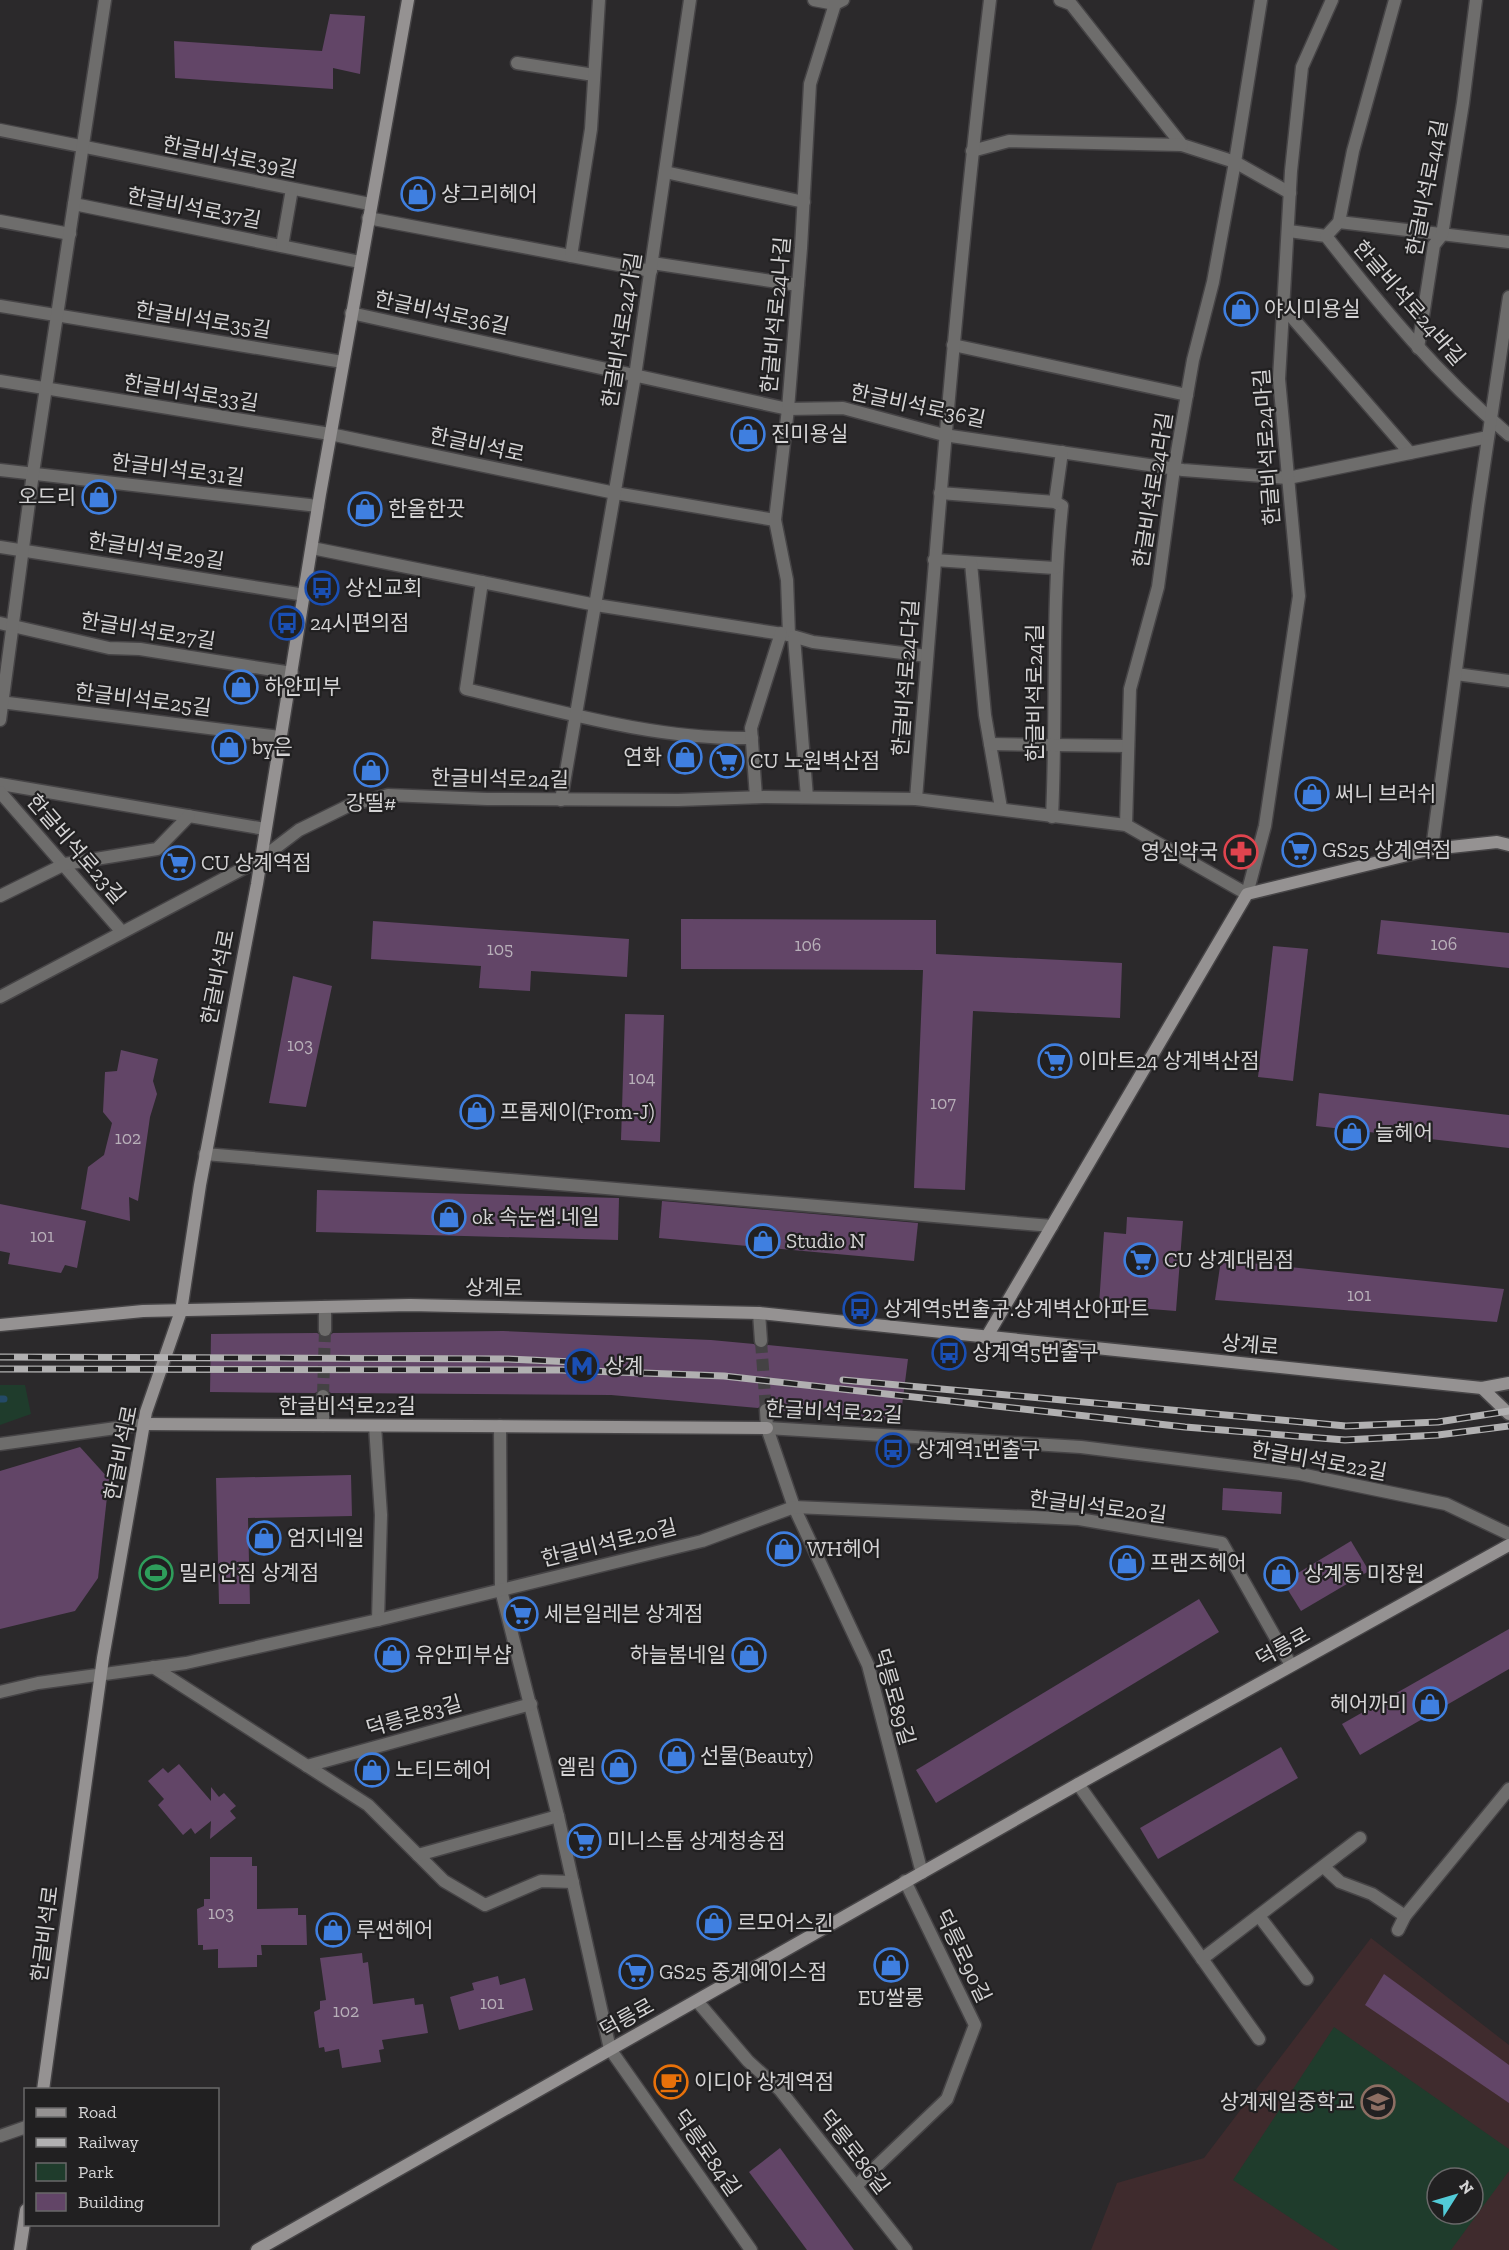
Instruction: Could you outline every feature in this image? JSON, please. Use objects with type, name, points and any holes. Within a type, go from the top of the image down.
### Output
[{"type":"main road","name":"한글비석로","points":[[43,2088],[101,1674],[145,1424],[181,1311],[205,1154],[261,859],[330,434],[408,0]]},
{"type":"main road","points":[[986,1338],[1247,894],[1432,849],[1497,842],[1509,845]]},
{"type":"main road","name":"상계로","points":[[0,1325],[143,1311],[325,1306],[410,1305],[759,1313],[1482,1388],[1509,1383]]},
{"type":"main road","points":[[1482,1388],[1509,1414]]},
{"type":"main road","name":"한글비석로22길","points":[[145,1424],[767,1428]]},
{"type":"main road","name":"덕릉로","points":[[257,2250],[905,1881],[1509,1545]]},
{"type":"main road","points":[[20,2250],[24,2223]]},
{"type":"street","points":[[0,720],[6,623],[23,550],[105,0]]},
{"type":"street","points":[[571,256],[591,129],[599,0]]},
{"type":"street","name":"한글비석로24가길","points":[[561,800],[635,376],[690,0]]},
{"type":"street","points":[[814,0],[839,2]]},
{"type":"street","name":"한글비석로24다길","points":[[916,799],[944,435],[972,151],[990,0]]},
{"type":"street","points":[[1060,0],[1071,4],[1182,145]]},
{"type":"street","name":"한글비석로24라길","points":[[1126,825],[1130,689],[1158,587],[1174,468],[1187,395],[1213,282],[1261,0]]},
{"type":"street","name":"한글비석로24마길","points":[[1247,894],[1265,826],[1299,596],[1279,379],[1290,193],[1302,67],[1332,0]]},
{"type":"street","points":[[1326,236],[1339,222],[1353,151],[1395,0]]},
{"type":"street","name":"한글비석로44길","points":[[1418,348],[1434,245],[1442,236],[1476,0]]},
{"type":"street","name":"한글비석로24나길","points":[[807,797],[788,635],[787,580],[775,520],[788,409],[798,285],[810,84],[839,2]]},
{"type":"street","points":[[516,63],[594,75]]},
{"type":"street","name":"한글비석로39길","points":[[0,130],[83,149],[370,204]]},
{"type":"street","points":[[972,151],[1009,141],[1182,145],[1235,162],[1290,193]]},
{"type":"street","points":[[665,172],[804,202]]},
{"type":"street","points":[[282,246],[292,189]]},
{"type":"street","name":"한글비석로37길","points":[[74,204],[360,262]]},
{"type":"street","points":[[368,218],[571,256],[798,285]]},
{"type":"street","points":[[0,222],[70,234]]},
{"type":"street","name":"한글비석로24바길","points":[[1339,222],[1442,236],[1509,242]]},
{"type":"street","name":"한글비석로24바길","points":[[1289,231],[1326,236],[1390,318],[1491,420]]},
{"type":"street","name":"한글비석로24바길","points":[[1432,849],[1509,297]]},
{"type":"street","name":"한글비석로35길","points":[[0,306],[343,362]]},
{"type":"street","points":[[1284,308],[1410,453]]},
{"type":"street","name":"한글비석로36길","points":[[351,314],[788,409],[843,408],[944,435],[1174,468],[1288,478],[1488,437]]},
{"type":"street","points":[[953,345],[1187,395]]},
{"type":"street","name":"한글비석로33길","points":[[0,381],[330,434]]},
{"type":"street","points":[[1491,420],[1509,435]]},
{"type":"street","name":"한글비석로","points":[[330,434],[615,493]]},
{"type":"street","points":[[1055,502],[1062,452]]},
{"type":"street","name":"한글비석로31길","points":[[0,470],[318,506]]},
{"type":"street","points":[[615,493],[775,520]]},
{"type":"street","points":[[934,560],[1055,568],[1062,506],[1055,502],[940,493]]},
{"type":"street","name":"한글비석로29길","points":[[0,547],[305,595]]},
{"type":"street","points":[[312,548],[596,604],[788,635],[813,642],[927,656]]},
{"type":"street","name":"한글비석로24길","points":[[971,563],[990,744],[1001,808]]},
{"type":"street","name":"한글비석로24길","points":[[1052,817],[1055,568]]},
{"type":"street","points":[[482,582],[466,688],[576,715],[681,734],[722,739],[752,738]]},
{"type":"street","name":"한글비석로27길","points":[[6,623],[109,648],[140,649],[292,673]]},
{"type":"street","points":[[756,797],[751,728],[788,635]]},
{"type":"street","points":[[1456,674],[1509,681]]},
{"type":"street","name":"한글비석로25길","points":[[1,703],[280,737]]},
{"type":"street","points":[[990,744],[1128,746]]},
{"type":"street","points":[[0,784],[265,829]]},
{"type":"street","name":"한글비석로23길","points":[[0,792],[122,932]]},
{"type":"street","name":"한글비석로24길","points":[[261,859],[299,830],[350,805],[388,795],[561,800],[756,797],[916,799],[1126,825],[1247,894]]},
{"type":"street","points":[[0,896],[65,864],[157,849],[189,816]]},
{"type":"street","name":"한글비석로23길","points":[[0,997],[261,859]]},
{"type":"street","points":[[205,1154],[1052,1226]]},
{"type":"street","points":[[325,1306],[325,1330]]},
{"type":"street","points":[[759,1313],[761,1341]]},
{"type":"street","points":[[323,1396],[323,1425]]},
{"type":"street","points":[[766,1410],[767,1428],[794,1507]]},
{"type":"street","points":[[0,1444],[145,1424]]},
{"type":"street","points":[[375,1426],[381,1515],[378,1620]]},
{"type":"street","points":[[500,1426],[501,1590],[558,1816],[610,2049]]},
{"type":"street","name":"한글비석로22길","points":[[767,1428],[1081,1447],[1300,1474],[1446,1504],[1509,1534]]},
{"type":"street","name":"한글비석로20길","points":[[0,1692],[38,1683],[197,1660],[378,1620],[702,1541],[794,1507],[1079,1520],[1222,1543],[1291,1665]]},
{"type":"street","name":"덕릉로89길","points":[[794,1507],[868,1665],[922,1873]]},
{"type":"street","points":[[153,1667],[368,1805],[444,1881],[485,1905],[541,1881],[573,1882]]},
{"type":"street","name":"덕릉로83길","points":[[307,1766],[531,1704]]},
{"type":"street","points":[[1078,1784],[1259,2039]]},
{"type":"street","points":[[1398,1930],[1405,1916],[1509,1789]]},
{"type":"street","points":[[418,1855],[558,1816]]},
{"type":"street","points":[[1202,1959],[1324,1868],[1360,1838]]},
{"type":"street","points":[[1324,1868],[1340,1881],[1372,1894],[1405,1916]]},
{"type":"street","name":"덕릉로90길","points":[[856,2186],[947,2099],[975,2025],[905,1881]]},
{"type":"street","points":[[1259,1916],[1307,1979]]},
{"type":"street","name":"덕릉로86길","points":[[697,2001],[748,2061],[780,2090],[906,2250]]},
{"type":"street","name":"덕릉로84길","points":[[610,2049],[751,2250]]},
{"type":"street","points":[[0,2136],[24,2128]]},
{"type":"shaded area","name":"상계제일중학교","points":[[1371,1938],[1509,2045],[1509,2250],[1091,2250],[1117,2183],[1204,2158]]},
{"type":"green space","points":[[0,1385],[25,1385],[31,1414],[0,1425]]},
{"type":"green space","points":[[1334,2027],[1509,2149],[1509,2171],[1485,2204],[1485,2166],[1425,2166],[1425,2226],[1469,2226],[1451,2250],[1339,2250],[1233,2180]]},
{"type":"building","points":[[330,14],[365,16],[360,74],[333,68],[333,89],[175,78],[174,41],[322,51]]},
{"type":"building","points":[[681,919],[936,920],[936,954],[1122,963],[1120,1018],[973,1011],[965,1190],[914,1188],[923,970],[681,969]]},
{"type":"building","points":[[1381,920],[1509,933],[1509,968],[1377,954]]},
{"type":"building","points":[[373,921],[629,939],[627,977],[531,971],[530,991],[479,988],[481,966],[371,959]]},
{"type":"building","points":[[1273,946],[1308,949],[1293,1081],[1258,1077]]},
{"type":"building","points":[[293,976],[332,986],[306,1107],[269,1103]]},
{"type":"building","points":[[625,1014],[664,1015],[660,1142],[621,1140]]},
{"type":"building","points":[[121,1050],[158,1059],[153,1081],[157,1094],[150,1117],[138,1201],[129,1197],[130,1221],[81,1209],[88,1167],[104,1155],[112,1123],[103,1112],[105,1072],[117,1071]]},
{"type":"building","points":[[1319,1093],[1509,1115],[1509,1148],[1316,1126]]},
{"type":"building","points":[[317,1190],[619,1198],[618,1240],[316,1232]]},
{"type":"building","points":[[662,1201],[918,1223],[914,1261],[659,1238]]},
{"type":"building","points":[[0,1204],[86,1221],[77,1268],[65,1265],[61,1273],[8,1264],[10,1253],[0,1251]]},
{"type":"building","points":[[1127,1217],[1183,1221],[1176,1311],[1099,1305],[1104,1232],[1126,1234]]},
{"type":"building","points":[[1221,1260],[1504,1289],[1497,1322],[1215,1300]]},
{"type":"building","name":"상계","points":[[503,1331],[711,1340],[754,1344],[761,1349],[768,1345],[908,1359],[900,1421],[774,1410],[766,1402],[758,1408],[611,1395],[331,1393],[324,1388],[315,1393],[210,1392],[211,1334],[317,1333],[326,1338],[333,1333]]},
{"type":"building","points":[[80,1447],[109,1479],[98,1578],[75,1611],[0,1629],[0,1471]]},
{"type":"building","points":[[351,1475],[352,1516],[248,1518],[250,1604],[219,1604],[216,1478]]},
{"type":"building","points":[[1223,1488],[1282,1492],[1281,1514],[1222,1510]]},
{"type":"building","points":[[1351,1541],[1369,1571],[1301,1611],[1283,1582]]},
{"type":"building","points":[[1199,1599],[1219,1632],[936,1803],[916,1770]]},
{"type":"building","points":[[1509,1629],[1509,1669],[1360,1755],[1342,1724]]},
{"type":"building","points":[[1281,1747],[1298,1778],[1158,1859],[1140,1828]]},
{"type":"building","points":[[179,1764],[211,1801],[211,1787],[219,1797],[224,1793],[236,1806],[230,1811],[236,1818],[210,1839],[211,1821],[195,1834],[191,1828],[183,1835],[158,1805],[164,1799],[148,1781],[163,1768],[168,1773]]},
{"type":"building","points":[[210,1857],[252,1857],[252,1866],[257,1866],[257,1909],[298,1908],[298,1915],[306,1915],[307,1945],[261,1945],[262,1955],[257,1955],[257,1967],[218,1968],[218,1949],[203,1950],[203,1945],[198,1945],[197,1909],[204,1906],[204,1899],[210,1899]]},
{"type":"building","points":[[362,1953],[363,1963],[368,1962],[373,2004],[414,1998],[415,2005],[423,2004],[428,2033],[382,2040],[384,2049],[379,2050],[381,2062],[342,2068],[339,2049],[325,2052],[324,2047],[319,2048],[314,2012],[320,2009],[320,2001],[326,2000],[320,1958]]},
{"type":"building","points":[[1384,1974],[1509,2065],[1509,2103],[1365,2005]]},
{"type":"building","points":[[498,1976],[500,1985],[525,1978],[533,2010],[459,2030],[450,1997],[474,1990],[472,1983]]},
{"type":"building","points":[[780,2148],[854,2250],[807,2250],[749,2172]]},
{"type":"tunnel","points":[[323,1396],[325,1330]]},
{"type":"tunnel","points":[[761,1341],[766,1410]]},
{"type":"railway","points":[[0,1357],[508,1359],[574,1362]]},
{"type":"railway","points":[[0,1369],[562,1370],[724,1376],[1185,1427],[1345,1440],[1438,1435],[1509,1426]]},
{"type":"railway","points":[[843,1380],[1346,1426],[1438,1422],[1509,1411]]},
{"type":"place","name":"샹그리헤어","points":[[418,194]]},
{"type":"place","name":"야시미용실","points":[[1241,309]]},
{"type":"place","name":"진미용실","points":[[748,434]]},
{"type":"place","name":"오드리","points":[[99,497]]},
{"type":"place","name":"한올한끗","points":[[365,509]]},
{"type":"place","name":"상신교회","points":[[322,588]]},
{"type":"place","name":"24시편의점","points":[[287,623]]},
{"type":"place","name":"하얀피부","points":[[241,687]]},
{"type":"place","name":"by은","points":[[229,747]]},
{"type":"place","name":"연화","points":[[685,757]]},
{"type":"place","name":"CU 노원벽산점","points":[[727,761]]},
{"type":"place","name":"강띨#","points":[[371,770]]},
{"type":"place","name":"써니 브러쉬","points":[[1312,794]]},
{"type":"place","name":"GS25 상계역점","points":[[1299,850]]},
{"type":"place","name":"영신약국","points":[[1241,852]]},
{"type":"place","name":"CU 상계역점","points":[[178,863]]},
{"type":"place","name":"이마트24 상계벽산점","points":[[1055,1061]]},
{"type":"place","name":"프롬제이(From-J)","points":[[477,1112]]},
{"type":"place","name":"늘헤어","points":[[1352,1133]]},
{"type":"place","name":"ok 속눈썹.네일","points":[[449,1217]]},
{"type":"place","name":"Studio N","points":[[763,1241]]},
{"type":"place","name":"CU 상계대림점","points":[[1141,1260]]},
{"type":"place","name":"상계역5번출구.상계벽산아파트","points":[[860,1309]]},
{"type":"place","name":"상계역5번출구","points":[[949,1353]]},
{"type":"place","name":"상계","points":[[582,1366]]},
{"type":"place","name":"상계역1번출구","points":[[893,1450]]},
{"type":"place","name":"엄지네일","points":[[264,1538]]},
{"type":"place","name":"WH헤어","points":[[784,1549]]},
{"type":"place","name":"프랜즈헤어","points":[[1127,1563]]},
{"type":"place","name":"밀리언짐 상계점","points":[[156,1573]]},
{"type":"place","name":"상계동 미장원","points":[[1281,1574]]},
{"type":"place","name":"세븐일레븐 상계점","points":[[521,1614]]},
{"type":"place","name":"유안피부샵","points":[[392,1655]]},
{"type":"place","name":"하늘봄네일","points":[[749,1655]]},
{"type":"place","name":"헤어까미","points":[[1430,1704]]},
{"type":"place","name":"선물(Beauty)","points":[[677,1756]]},
{"type":"place","name":"엘림","points":[[619,1767]]},
{"type":"place","name":"노티드헤어","points":[[372,1770]]},
{"type":"place","name":"미니스톱 상계청송점","points":[[584,1841]]},
{"type":"place","name":"르모어스킨","points":[[714,1923]]},
{"type":"place","name":"루썬헤어","points":[[333,1930]]},
{"type":"place","name":"EU쌀롱","points":[[891,1965]]},
{"type":"place","name":"GS25 중계에이스점","points":[[636,1972]]},
{"type":"place","name":"이디야 상계역점","points":[[671,2082]]},
{"type":"place","name":"상계제일중학교","points":[[1378,2102]]}]
